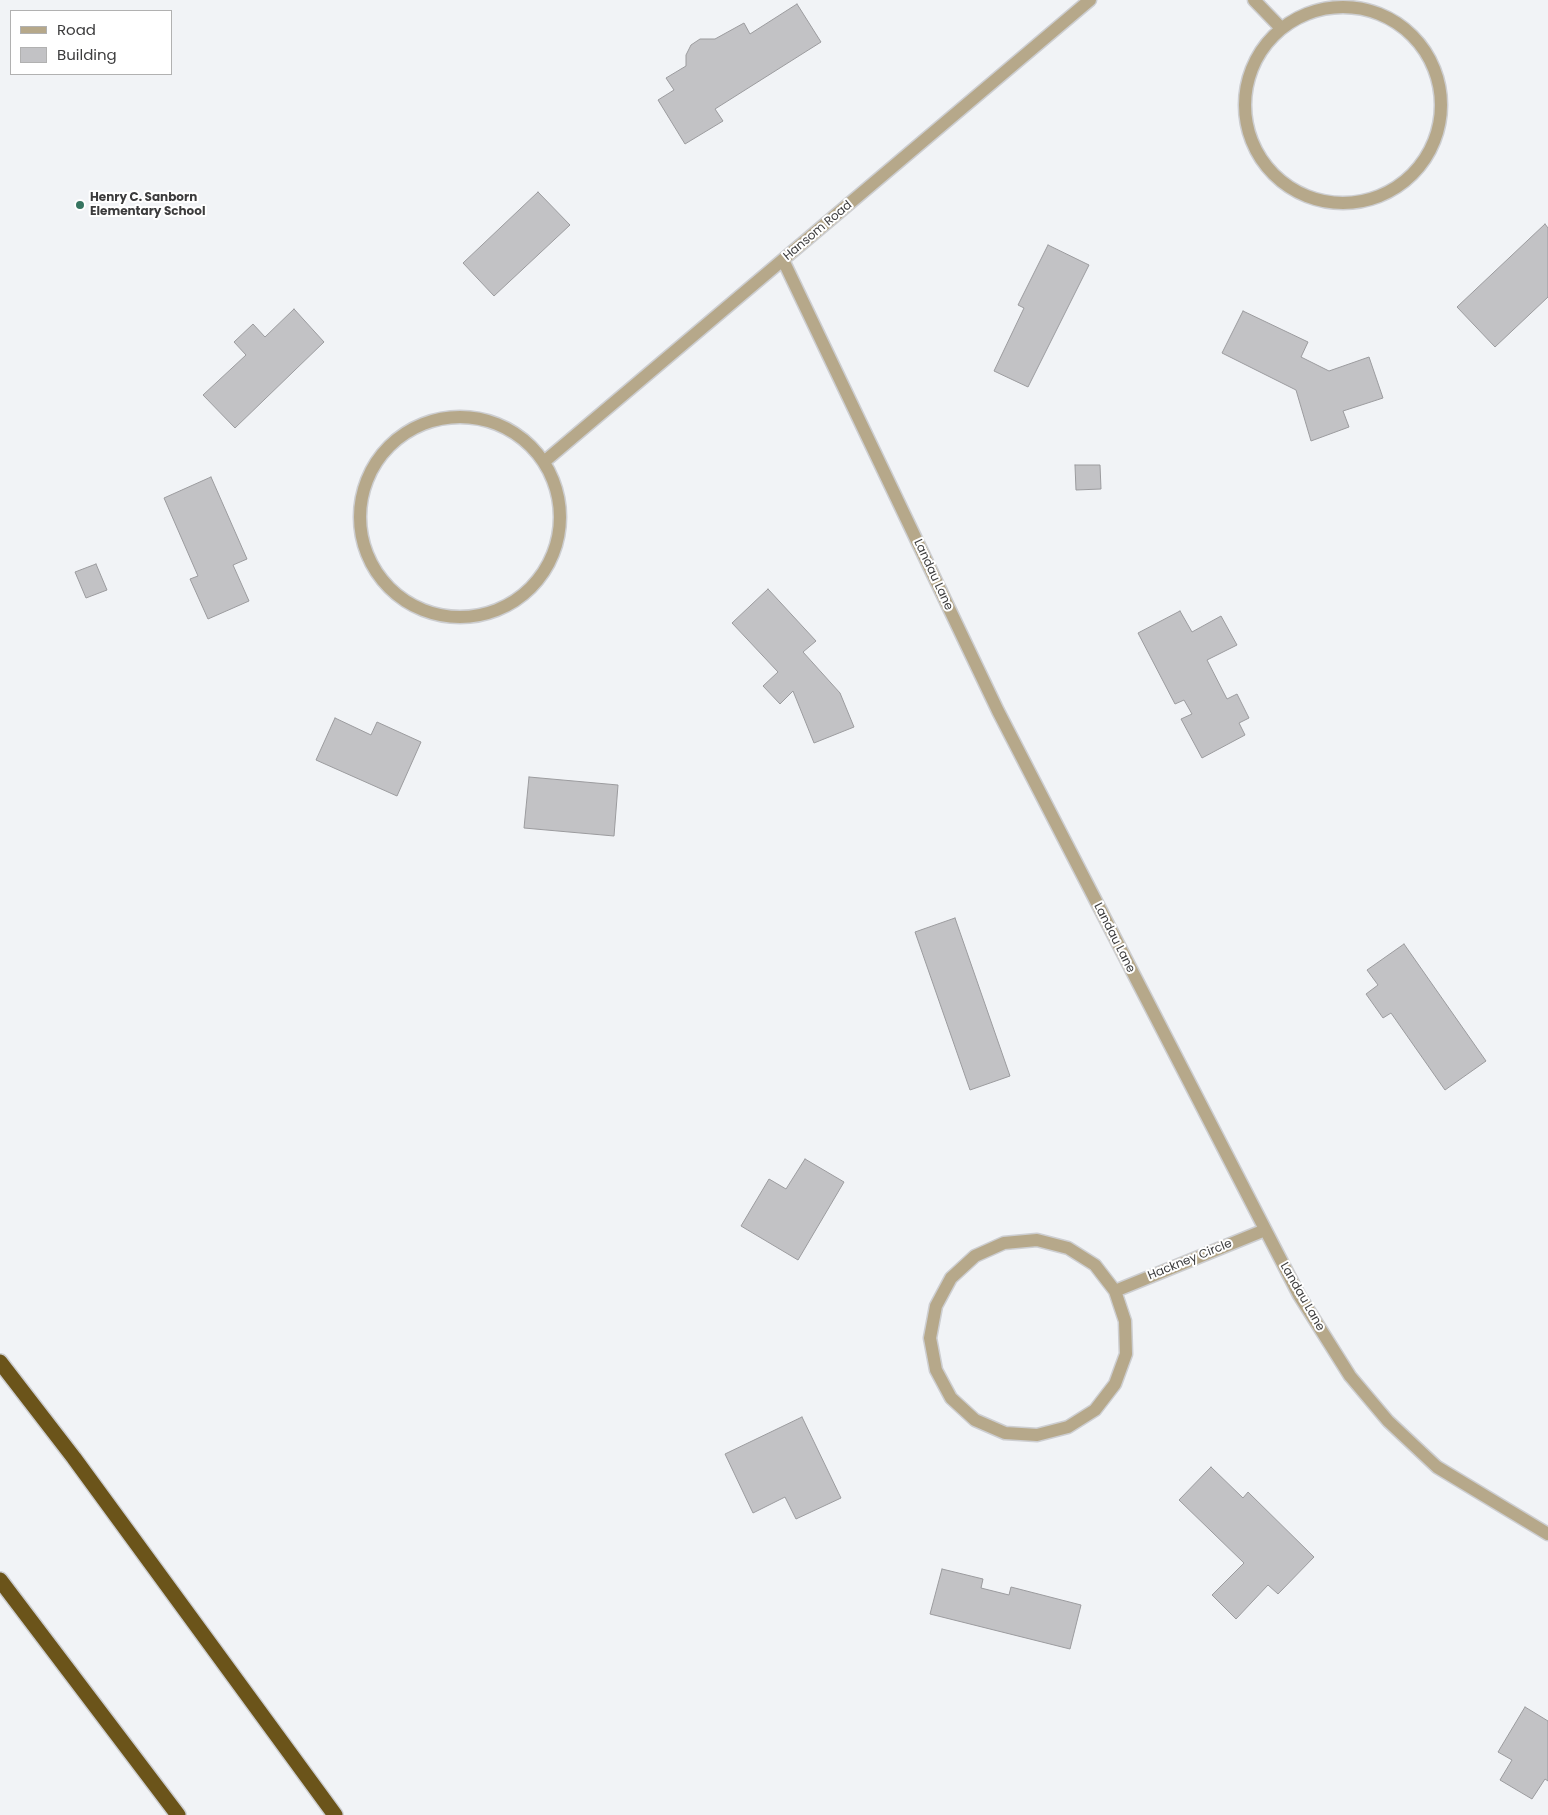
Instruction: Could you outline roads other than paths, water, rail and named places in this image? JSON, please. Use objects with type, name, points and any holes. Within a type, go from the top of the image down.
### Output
[{"type":"highway","points":[[0,1362],[74,1458],[335,1815]]},
{"type":"highway","points":[[0,1580],[178,1815]]},
{"type":"street","name":"Hansom Road","points":[[545,461],[1090,0]]},
{"type":"street","points":[[1254,0],[1281,28]]},
{"type":"street","points":[[1339,6],[1369,10],[1383,16],[1397,23],[1420,43],[1435,70],[1442,100],[1438,131],[1425,159],[1402,184],[1372,199],[1338,204],[1304,196],[1270,172],[1255,151],[1244,119],[1246,85],[1258,53],[1281,28],[1308,13],[1339,6]]},
{"type":"street","name":"Landau Lane","points":[[783,260],[998,712],[1299,1295],[1350,1376],[1388,1421],[1437,1467],[1548,1534]]},
{"type":"street","points":[[460,416],[492,421],[522,436],[545,461],[559,491],[562,524],[554,557],[536,584],[510,606],[478,617],[445,617],[414,607],[386,587],[368,559],[359,527],[362,494],[368,478],[375,463],[397,438],[427,422],[460,416]]},
{"type":"street","name":"Hackney Circle","points":[[1115,1291],[1265,1230]]},
{"type":"street","points":[[1036,1240],[1068,1248],[1095,1265],[1115,1291],[1126,1321],[1126,1354],[1115,1384],[1095,1410],[1068,1427],[1037,1436],[1005,1433],[975,1420],[951,1398],[936,1370],[930,1338],[936,1306],[951,1278],[975,1256],[1004,1243],[1036,1240]]},
{"type":"place","name":"Henry C. Sanborn Elementary School","points":[[80,205]]}]
